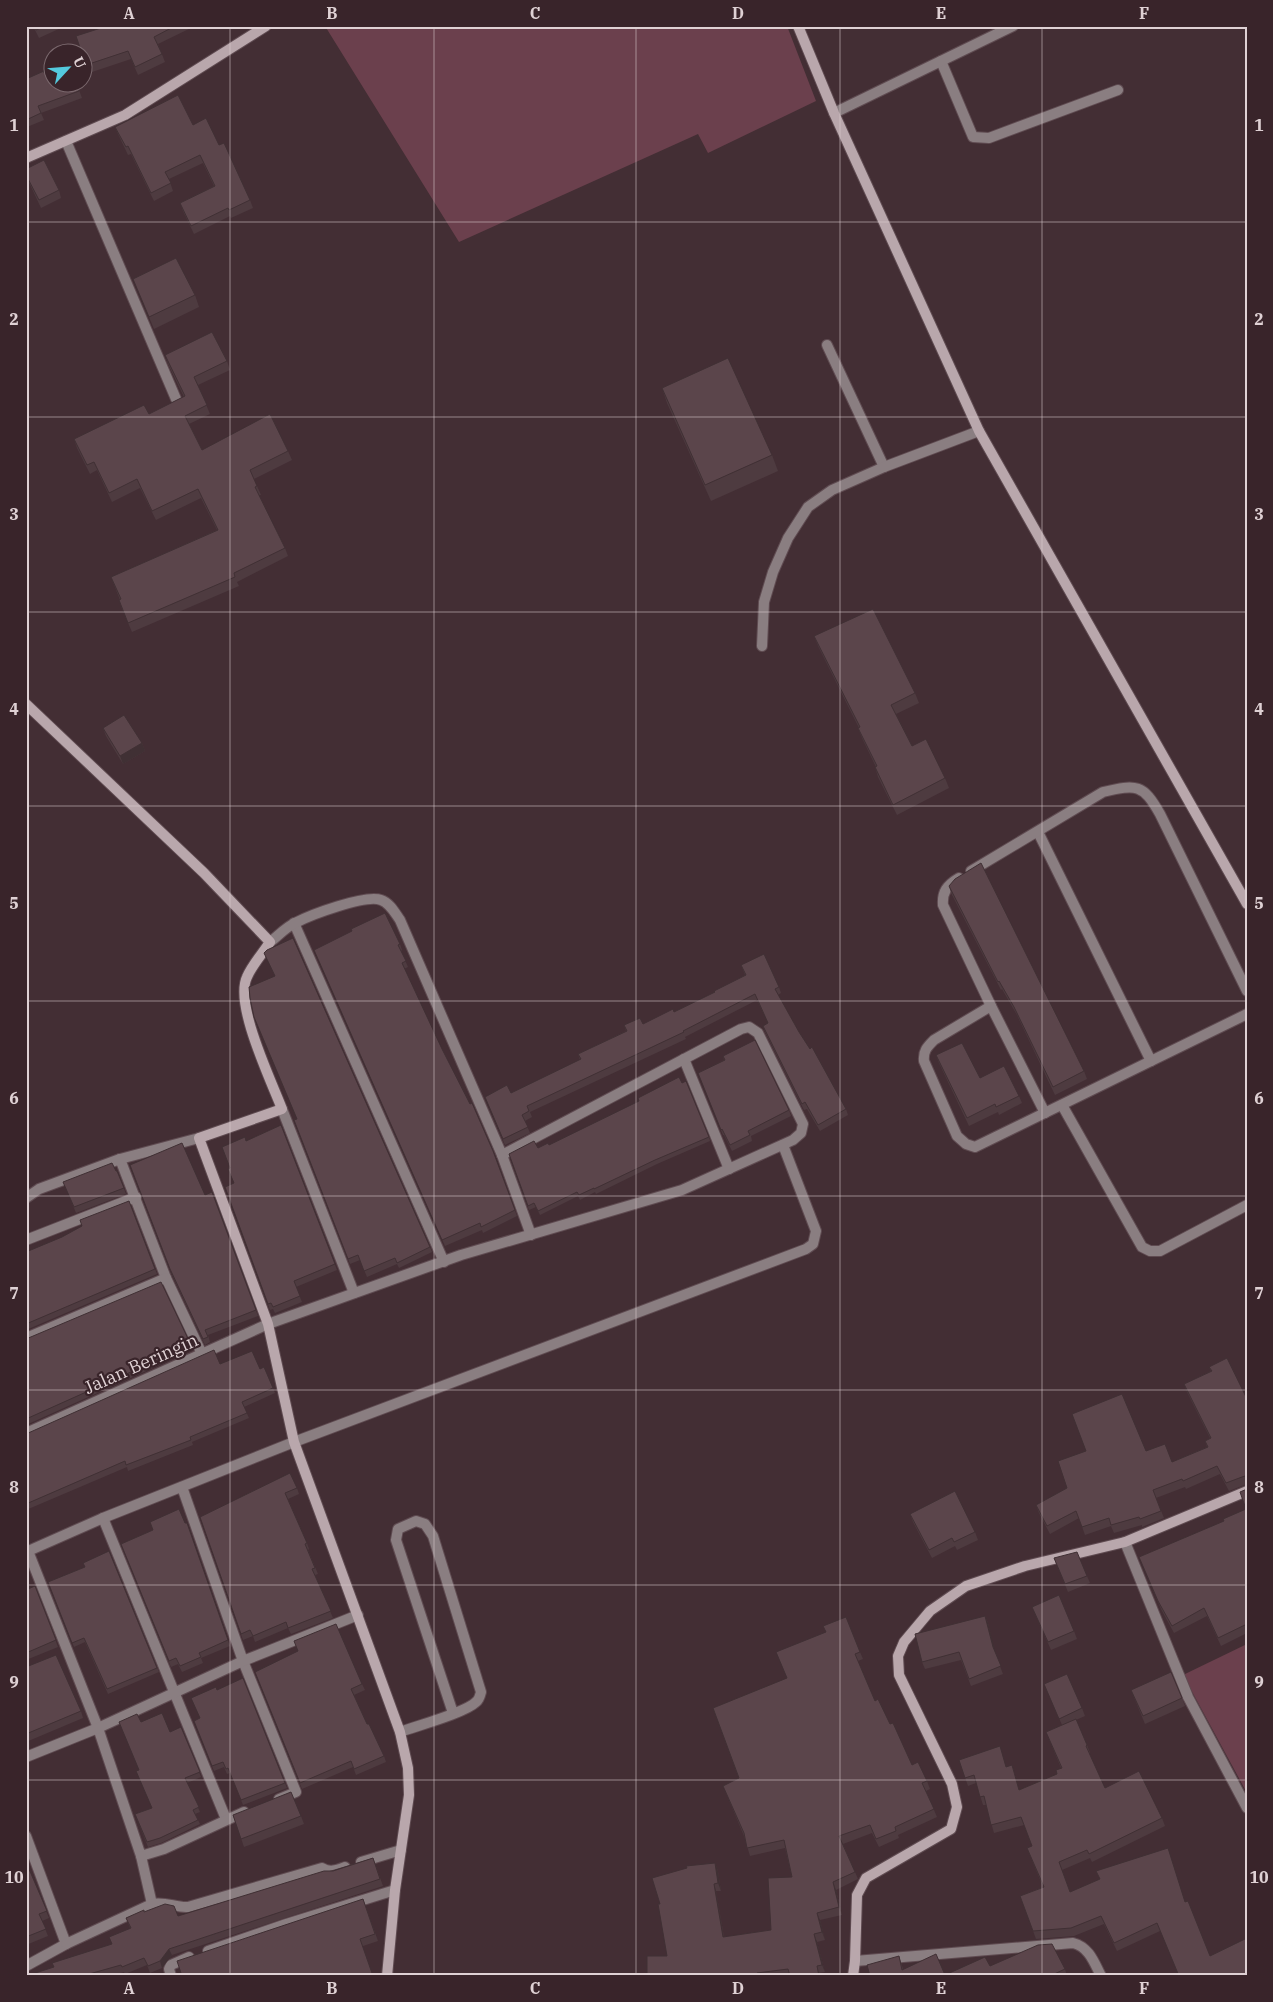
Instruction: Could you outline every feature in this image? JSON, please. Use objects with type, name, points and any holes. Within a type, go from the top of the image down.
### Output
[{"type":"street","points":[[26,158],[125,115],[266,26]]},
{"type":"street","points":[[798,26],[834,113],[979,431],[1247,903]]},
{"type":"street","points":[[834,113],[1013,26]]},
{"type":"street","points":[[940,60],[973,137],[989,138],[1118,90]]},
{"type":"street","points":[[66,141],[176,399]]},
{"type":"street","points":[[827,345],[884,467]]},
{"type":"street","points":[[762,646],[764,602],[773,572],[788,538],[808,507],[832,490],[884,467],[979,431]]},
{"type":"street","points":[[26,704],[204,873],[270,942]]},
{"type":"street","points":[[1045,1113],[943,906],[942,897],[945,890],[953,882],[1104,792],[1124,787],[1140,788],[1150,796],[1160,814],[1247,992]]},
{"type":"street","points":[[1038,832],[1151,1061]]},
{"type":"street","points":[[354,1293],[246,1015],[244,996],[246,978],[270,942],[294,923],[366,898],[381,900],[389,905],[400,920],[502,1155],[531,1235]]},
{"type":"street","points":[[294,923],[444,1262]]},
{"type":"street","points":[[991,1006],[934,1040],[926,1047],[924,1053],[924,1061],[957,1136],[966,1144],[975,1147],[1247,1014]]},
{"type":"street","name":"Jalan Beringin","points":[[26,1433],[268,1324],[444,1262],[682,1190],[793,1140],[801,1133],[802,1124],[758,1033],[750,1027],[741,1029],[502,1155]]},
{"type":"street","points":[[684,1059],[729,1169]]},
{"type":"street","points":[[1062,1104],[1142,1247],[1150,1251],[1160,1251],[1247,1205]]},
{"type":"street","points":[[26,1198],[39,1189],[120,1159],[199,1138],[282,1109]]},
{"type":"street","points":[[199,1138],[268,1324],[294,1442],[400,1732],[408,1768],[409,1795],[395,1890],[387,1976]]},
{"type":"street","points":[[152,1904],[141,1856],[98,1728],[62,1652],[27,1551],[103,1518],[294,1442],[806,1249],[813,1244],[816,1231],[783,1145]]},
{"type":"street","points":[[120,1159],[166,1278],[202,1354]]},
{"type":"street","points":[[26,1240],[136,1197]]},
{"type":"street","points":[[26,1338],[166,1278]]},
{"type":"street","points":[[182,1487],[243,1661],[296,1792],[270,1802]]},
{"type":"street","points":[[853,1976],[857,1895],[866,1878],[951,1829],[958,1807],[952,1784],[900,1675],[898,1656],[904,1642],[930,1611],[966,1586],[1024,1566],[1125,1542],[1247,1491]]},
{"type":"street","points":[[103,1518],[226,1819]]},
{"type":"street","points":[[400,1732],[468,1708],[478,1701],[481,1692],[433,1536],[426,1524],[416,1522],[398,1529],[396,1540],[453,1713]]},
{"type":"street","points":[[1125,1542],[1188,1696],[1247,1808]]},
{"type":"street","points":[[26,1757],[175,1694],[243,1661],[358,1615]]},
{"type":"street","points":[[141,1856],[164,1849],[226,1819],[252,1809]]},
{"type":"street","points":[[26,1836],[66,1944]]},
{"type":"street","points":[[26,1966],[66,1944],[152,1904],[161,1902],[188,1907],[322,1868],[327,1871],[333,1871],[401,1850]]},
{"type":"street","points":[[171,1976],[169,1969],[174,1962],[395,1890]]},
{"type":"street","points":[[855,1961],[1073,1943],[1082,1946],[1088,1951],[1101,1976]]},
{"type":"shaded area","points":[[325,26],[787,26],[816,101],[708,153],[698,134],[459,242]]},
{"type":"shaded area","points":[[1247,1644],[1247,1793],[1183,1675]]},
{"type":"building","points":[[34,26],[45,26],[36,30]]},
{"type":"building","points":[[107,26],[175,26],[154,37],[162,54],[135,67],[128,51],[92,63],[92,42],[78,42],[76,36]]},
{"type":"building","points":[[42,72],[42,92],[76,92],[38,106],[41,113],[26,120],[26,79]]},
{"type":"building","points":[[178,95],[193,125],[206,118],[219,145],[224,143],[250,200],[229,210],[228,208],[191,226],[180,203],[215,186],[200,155],[165,172],[171,183],[151,193],[128,146],[126,147],[115,127]]},
{"type":"building","points":[[44,160],[59,190],[39,200],[26,175],[26,169]]},
{"type":"building","points":[[176,258],[195,295],[149,317],[133,279]]},
{"type":"building","points":[[212,332],[227,361],[194,377],[207,405],[185,416],[202,450],[270,414],[288,451],[250,470],[257,486],[255,487],[285,548],[234,573],[235,577],[128,623],[119,600],[121,599],[111,577],[218,530],[198,489],[152,511],[137,479],[109,493],[94,462],[87,465],[74,439],[144,405],[149,414],[185,396],[165,355]]},
{"type":"building","points":[[728,358],[772,455],[705,485],[662,388]]},
{"type":"building","points":[[873,609],[915,693],[891,705],[912,746],[926,739],[945,778],[893,805],[875,767],[877,766],[858,728],[860,727],[814,636]]},
{"type":"building","points":[[124,715],[142,743],[120,756],[103,728]]},
{"type":"building","points":[[981,863],[1084,1071],[1053,1087],[1014,1007],[998,982],[949,886],[955,879]]},
{"type":"building","points":[[385,913],[406,961],[402,963],[442,1049],[470,1104],[472,1103],[493,1151],[515,1210],[481,1227],[480,1223],[442,1240],[314,950],[352,931],[351,929]]},
{"type":"building","points":[[293,938],[430,1247],[397,1263],[395,1258],[364,1271],[358,1255],[348,1259],[294,1120],[297,1119],[254,1017],[249,987],[275,976],[264,953]]},
{"type":"building","points":[[764,954],[779,987],[775,989],[799,1032],[810,1049],[812,1047],[846,1109],[818,1125],[805,1102],[802,1104],[763,1026],[768,1023],[755,994],[684,1032],[527,1106],[529,1111],[522,1115],[528,1127],[503,1139],[485,1097],[507,1085],[511,1093],[581,1059],[578,1054],[627,1031],[624,1025],[640,1018],[643,1024],[673,1009],[674,1012],[715,992],[746,975],[741,965]]},
{"type":"building","points":[[755,1040],[789,1110],[748,1131],[750,1135],[730,1145],[721,1130],[698,1073],[725,1060],[723,1056]]},
{"type":"building","points":[[962,1043],[980,1078],[1004,1066],[1019,1096],[996,1107],[995,1104],[967,1118],[936,1055]]},
{"type":"building","points":[[679,1077],[682,1083],[686,1081],[709,1137],[594,1189],[579,1195],[577,1192],[538,1211],[534,1203],[528,1206],[509,1154],[534,1141],[538,1148],[548,1143],[549,1145],[639,1101],[638,1098]]},
{"type":"building","points":[[281,1125],[335,1264],[294,1281],[300,1296],[273,1307],[271,1303],[268,1304],[225,1187],[234,1183],[222,1147],[245,1137],[246,1141]]},
{"type":"building","points":[[182,1143],[205,1195],[212,1192],[256,1310],[205,1330],[208,1337],[203,1339],[170,1269],[130,1165]]},
{"type":"building","points":[[112,1163],[124,1188],[74,1207],[63,1182]]},
{"type":"building","points":[[129,1201],[155,1269],[26,1324],[26,1252],[62,1237],[82,1226],[80,1220]]},
{"type":"building","points":[[161,1282],[191,1345],[26,1419],[26,1339]]},
{"type":"building","points":[[214,1350],[220,1364],[252,1351],[260,1369],[264,1367],[273,1388],[242,1402],[247,1413],[190,1437],[191,1440],[126,1465],[125,1461],[26,1504],[26,1434]]},
{"type":"building","points":[[1227,1358],[1247,1399],[1247,1477],[1245,1476],[1226,1483],[1217,1466],[1183,1481],[1182,1479],[1153,1490],[1161,1511],[1140,1519],[1139,1517],[1111,1525],[1109,1518],[1082,1527],[1076,1511],[1047,1526],[1036,1505],[1067,1488],[1058,1461],[1086,1451],[1072,1414],[1122,1394],[1146,1451],[1165,1444],[1172,1462],[1208,1447],[1205,1441],[1211,1438],[1184,1384],[1212,1371],[1209,1367]]},
{"type":"building","points":[[290,1473],[297,1488],[285,1493],[307,1543],[305,1544],[315,1568],[312,1569],[331,1611],[288,1628],[286,1622],[253,1636],[250,1630],[241,1634],[200,1517]]},
{"type":"building","points":[[1247,1489],[1247,1624],[1218,1638],[1204,1608],[1172,1626],[1158,1601],[1139,1557],[1224,1521],[1223,1519],[1246,1509],[1240,1492]]},
{"type":"building","points":[[955,1491],[975,1532],[954,1542],[952,1538],[929,1550],[910,1514]]},
{"type":"building","points":[[179,1509],[185,1523],[187,1523],[228,1640],[199,1653],[201,1657],[180,1666],[176,1658],[169,1661],[121,1544],[153,1530],[150,1522]]},
{"type":"building","points":[[109,1551],[157,1668],[107,1689],[84,1638],[72,1643],[48,1582],[85,1567],[83,1563]]},
{"type":"building","points":[[1077,1552],[1087,1576],[1065,1584],[1054,1558]]},
{"type":"building","points":[[26,1586],[28,1589],[35,1586],[56,1640],[26,1653]]},
{"type":"building","points":[[1059,1595],[1074,1631],[1048,1642],[1032,1607]]},
{"type":"building","points":[[985,1616],[993,1647],[1001,1666],[969,1679],[959,1652],[922,1662],[915,1634]]},
{"type":"building","points":[[846,1617],[860,1652],[855,1654],[875,1701],[878,1699],[890,1724],[893,1723],[912,1765],[918,1762],[927,1781],[922,1783],[934,1809],[895,1827],[896,1831],[876,1839],[870,1825],[839,1836],[855,1872],[833,1882],[839,1907],[817,1913],[822,1932],[814,1934],[822,1965],[817,1966],[819,1976],[790,1976],[788,1969],[757,1973],[757,1976],[647,1976],[647,1956],[667,1956],[658,1904],[660,1904],[652,1878],[687,1868],[686,1866],[715,1863],[718,1883],[714,1884],[723,1937],[771,1930],[768,1878],[792,1877],[784,1840],[747,1848],[744,1833],[723,1786],[739,1778],[713,1708],[787,1678],[776,1652],[826,1632],[823,1626]]},
{"type":"building","points":[[336,1624],[362,1684],[351,1689],[384,1756],[354,1769],[351,1761],[300,1783],[255,1672],[298,1651],[294,1641]]},
{"type":"building","points":[[56,1655],[81,1711],[26,1734],[26,1667]]},
{"type":"building","points":[[1171,1672],[1182,1698],[1143,1716],[1131,1690]]},
{"type":"building","points":[[1067,1674],[1082,1708],[1059,1719],[1044,1684]]},
{"type":"building","points":[[243,1678],[285,1783],[241,1800],[228,1768],[226,1769],[223,1762],[212,1766],[194,1721],[200,1718],[191,1698],[216,1687],[217,1690]]},
{"type":"building","points":[[162,1713],[170,1732],[181,1727],[200,1772],[185,1778],[199,1807],[193,1810],[198,1820],[147,1842],[135,1814],[152,1808],[136,1771],[139,1770],[119,1722],[137,1714],[141,1722]]},
{"type":"building","points":[[1076,1719],[1105,1788],[1139,1771],[1162,1818],[1089,1854],[1087,1850],[1059,1862],[1070,1892],[1100,1879],[1096,1871],[1168,1848],[1185,1902],[1188,1901],[1210,1956],[1247,1938],[1247,1976],[1179,1976],[1157,1923],[1114,1943],[1101,1916],[1071,1928],[1033,1931],[1020,1896],[1044,1887],[1027,1848],[1032,1846],[1021,1817],[991,1825],[984,1796],[980,1797],[974,1775],[965,1778],[959,1760],[1000,1746],[1006,1767],[1012,1765],[1019,1790],[1057,1774],[1056,1770],[1062,1768],[1046,1732]]},
{"type":"building","points":[[291,1792],[301,1816],[241,1839],[233,1815]]},
{"type":"building","points":[[373,1858],[380,1879],[169,1949],[160,1961],[148,1966],[144,1958],[122,1967],[121,1965],[82,1976],[33,1976],[32,1974],[54,1967],[52,1963],[112,1944],[109,1937],[131,1928],[126,1918],[144,1910],[144,1912],[165,1904],[174,1906],[178,1916],[324,1871],[333,1871]]},
{"type":"building","points":[[26,1862],[47,1911],[39,1914],[46,1929],[26,1937]]},
{"type":"building","points":[[363,1899],[375,1934],[360,1939],[373,1976],[182,1976],[177,1961]]},
{"type":"building","points":[[1052,1944],[1065,1969],[1050,1976],[870,1976],[867,1965],[899,1956],[902,1970],[936,1954],[945,1975],[985,1957],[990,1966],[1038,1945]]}]
